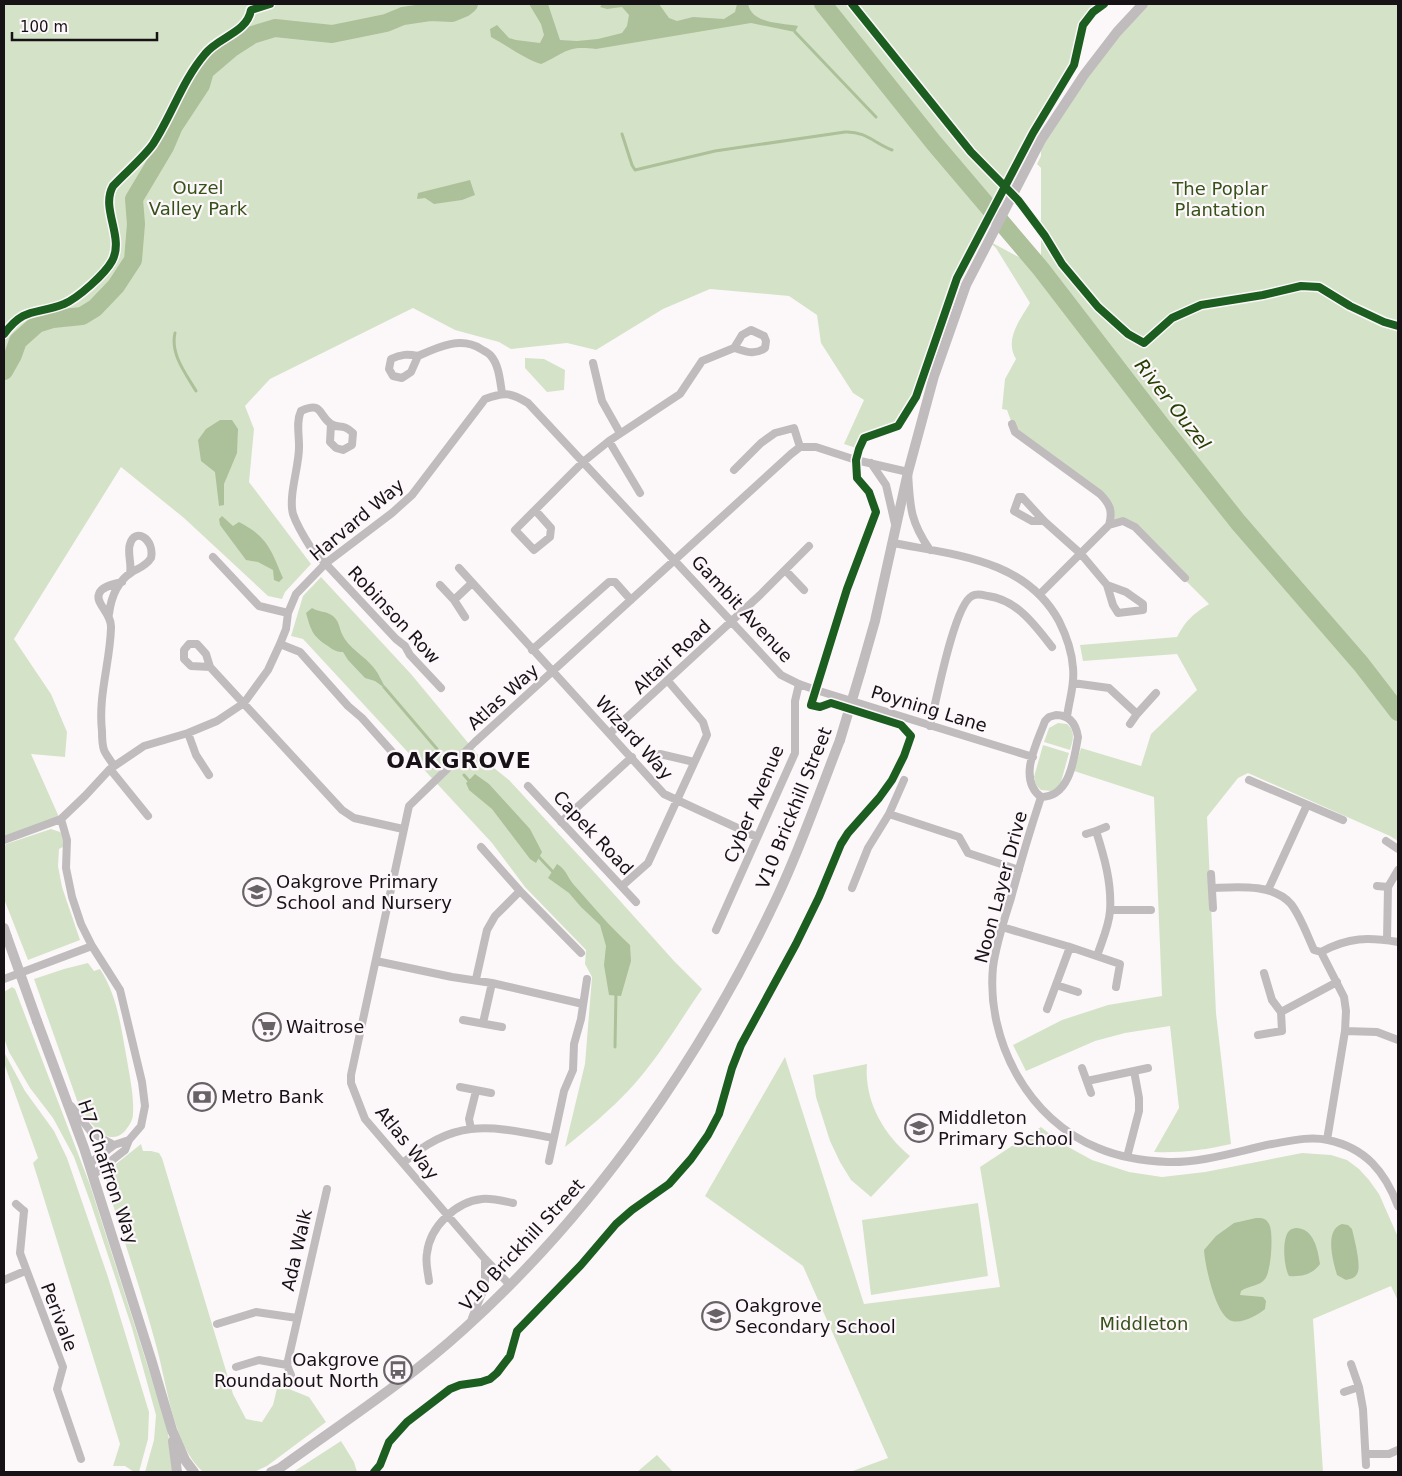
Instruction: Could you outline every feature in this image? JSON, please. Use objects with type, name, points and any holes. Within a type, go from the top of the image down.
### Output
[{"type":"street","name":"V10 Brickhill Street","points":[[276,1471],[398,1383],[467,1326],[510,1285],[548,1245],[602,1182],[637,1134],[713,1020],[758,936],[797,851],[840,740],[862,670],[893,544],[908,472],[934,376],[966,285],[1041,140],[1084,75],[1117,32],[1143,4]]},
{"type":"street","points":[[418,356],[440,346],[458,343],[475,345],[491,355],[499,371],[502,393],[518,397],[528,403],[674,559]]},
{"type":"street","points":[[535,510],[551,528],[550,537],[534,550],[515,530],[535,510],[583,462],[620,433],[680,394],[702,361],[734,348]]},
{"type":"street","points":[[593,363],[602,401],[620,433]]},
{"type":"street","name":"Harvard Way","points":[[61,819],[112,768],[144,746],[217,721],[244,703],[268,670],[286,629],[288,613],[296,594],[326,563],[392,513],[407,499],[429,474],[485,399],[502,393]]},
{"type":"street","name":"Robinson Row","points":[[331,424],[319,409],[310,407],[301,411],[298,418],[299,447],[294,480],[293,512],[301,533],[311,548],[396,639],[405,646],[441,688]]},
{"type":"street","points":[[1012,424],[1016,432],[1106,500],[1112,516],[1109,525],[1040,594]]},
{"type":"street","points":[[734,470],[761,443],[775,433],[794,428],[800,447],[816,447],[856,460],[908,472],[910,508],[914,523],[930,550]]},
{"type":"street","points":[[609,441],[640,494]]},
{"type":"street","name":"Atlas Way","points":[[510,1285],[485,1259],[365,1119],[351,1083],[351,1075],[409,806],[451,764],[674,559],[800,447]]},
{"type":"street","points":[[871,463],[886,486],[896,529]]},
{"type":"street","points":[[1044,521],[1081,554],[1107,585],[1112,605],[1118,613],[1143,610],[1143,604],[1126,592],[1107,585]]},
{"type":"street","points":[[1109,525],[1123,521],[1135,527],[1185,578]]},
{"type":"street","points":[[109,614],[114,591],[130,573],[142,567],[151,558],[151,546],[148,540],[143,537],[134,538],[131,542],[130,573]]},
{"type":"street","points":[[893,544],[983,561],[1012,574],[1040,594],[1054,612],[1069,644],[1074,669],[1067,717]]},
{"type":"street","name":"Altair Road","points":[[610,733],[731,622],[809,546]]},
{"type":"street","points":[[213,557],[259,606],[288,613]]},
{"type":"street","name":"Gambit Avenue","points":[[674,559],[781,675],[816,690]]},
{"type":"street","name":"Wizard Way","points":[[458,568],[664,794],[757,837]]},
{"type":"street","points":[[785,570],[804,590]]},
{"type":"street","points":[[122,582],[106,587],[98,594],[98,600],[109,614],[112,625],[100,718],[104,750],[112,768],[148,816]]},
{"type":"street","points":[[532,650],[608,582],[615,582],[631,600]]},
{"type":"street","points":[[454,600],[472,583]]},
{"type":"street","points":[[440,585],[454,600],[465,617]]},
{"type":"street","points":[[930,726],[953,632],[962,608],[971,596],[976,594],[995,597],[1014,606],[1030,619],[1052,647]]},
{"type":"street","points":[[280,644],[300,652],[394,754]]},
{"type":"street","points":[[210,667],[342,810],[354,818],[403,830]]},
{"type":"street","points":[[622,886],[648,863],[707,735],[703,722],[668,681]]},
{"type":"street","points":[[1073,683],[1109,688],[1137,714]]},
{"type":"street","name":"Cyber Avenue","points":[[716,930],[795,753],[795,700],[799,684]]},
{"type":"street","name":"Poyning Lane","points":[[816,690],[1033,757]]},
{"type":"street","points":[[1130,724],[1156,693]]},
{"type":"street","name":"Noon Layer Drive","points":[[1056,715],[1067,717],[1077,729],[1078,737],[1066,782],[1064,787],[1055,795],[1041,797],[1033,789],[1029,778],[1033,757],[1045,721],[1049,717],[1056,715]]},
{"type":"street","points":[[188,732],[196,755],[209,775]]},
{"type":"street","points":[[660,754],[694,762]]},
{"type":"street","points":[[561,822],[632,757]]},
{"type":"street","points":[[852,888],[868,848],[889,814],[904,780]]},
{"type":"street","points":[[1249,780],[1343,820]]},
{"type":"street","name":"Capek Road","points":[[528,786],[636,902]]},
{"type":"street","name":"Noon Layer Drive","points":[[1041,797],[1002,928],[993,967],[992,993],[1000,1037],[1010,1062],[1031,1097],[1058,1123],[1077,1137],[1097,1148],[1127,1157],[1153,1161],[1190,1161],[1293,1140],[1313,1138],[1341,1144],[1363,1155],[1379,1169],[1390,1187],[1398,1206]]},
{"type":"street","points":[[1268,890],[1307,805]]},
{"type":"street","points":[[889,814],[959,838],[968,853],[1019,870]]},
{"type":"street","points":[[5,839],[61,819],[67,840],[66,868],[72,897],[81,924],[92,946],[120,990],[142,1082],[145,1106],[140,1126],[129,1140],[125,1150],[92,1175]]},
{"type":"street","points":[[1086,834],[1106,827]]},
{"type":"street","points":[[1096,830],[1107,866],[1110,910],[1097,956]]},
{"type":"street","points":[[1386,841],[1398,850]]},
{"type":"street","points":[[481,847],[520,891],[581,953]]},
{"type":"street","points":[[1387,940],[1388,887],[1398,870]]},
{"type":"street","points":[[1211,874],[1213,908]]},
{"type":"street","points":[[1377,886],[1388,887]]},
{"type":"street","points":[[1212,888],[1238,887],[1268,890],[1290,903],[1314,950],[1321,952],[1336,944],[1365,938],[1398,942]]},
{"type":"street","points":[[476,980],[487,930],[495,916],[520,891]]},
{"type":"street","points":[[1110,910],[1151,910]]},
{"type":"street","points":[[1002,928],[1070,947],[1120,964],[1116,987]]},
{"type":"street","name":"H7 Chaffron Way","points":[[6,932],[89,1164],[152,1359],[172,1430],[185,1460],[194,1472]]},
{"type":"street","points":[[4,979],[92,946]]},
{"type":"street","points":[[1047,1009],[1070,947]]},
{"type":"street","points":[[1321,952],[1344,997],[1346,1011],[1345,1031],[1327,1140]]},
{"type":"street","points":[[376,961],[452,977],[492,983],[583,1004]]},
{"type":"street","points":[[1258,1035],[1282,1031],[1281,1012],[1272,1000],[1264,973]]},
{"type":"street","points":[[549,1161],[564,1091],[573,1070],[574,1044],[587,979]]},
{"type":"street","points":[[1281,1012],[1337,982]]},
{"type":"street","points":[[483,1023],[492,983]]},
{"type":"street","points":[[1056,985],[1078,992]]},
{"type":"street","points":[[463,1020],[502,1027]]},
{"type":"street","points":[[1345,1031],[1376,1032],[1398,1040]]},
{"type":"street","points":[[1082,1068],[1091,1093]]},
{"type":"street","points":[[1087,1081],[1148,1068]]},
{"type":"street","points":[[1127,1157],[1139,1111],[1139,1098],[1134,1071]]},
{"type":"street","points":[[460,1087],[491,1093]]},
{"type":"street","points":[[471,1129],[469,1119],[476,1091]]},
{"type":"street","points":[[66,1100],[92,1133],[114,1145]]},
{"type":"street","points":[[403,1163],[420,1148],[452,1132],[471,1129],[503,1129],[553,1138]]},
{"type":"street","points":[[89,1164],[114,1145],[129,1140]]},
{"type":"street","name":"Ada Walk","points":[[287,1365],[327,1189]]},
{"type":"street","points":[[429,1281],[426,1256],[429,1241],[437,1226],[464,1204],[481,1199],[513,1203]]},
{"type":"street","points":[[16,1204],[24,1211],[33,1207]]},
{"type":"street","name":"Perivale","points":[[24,1211],[20,1253],[62,1368],[57,1389],[81,1459]]},
{"type":"street","points":[[467,1326],[476,1311],[485,1286],[485,1259]]},
{"type":"street","name":"Perivale","points":[[4,1280],[25,1271]]},
{"type":"street","name":"Ada Walk","points":[[217,1324],[256,1312],[297,1318]]},
{"type":"street","points":[[236,1367],[260,1360],[287,1365],[291,1375]]},
{"type":"street","points":[[1351,1364],[1359,1387],[1363,1409],[1366,1465]]},
{"type":"street","points":[[1344,1392],[1359,1387]]},
{"type":"street","name":"H7 Chaffron Way","points":[[172,1430],[177,1472]]},
{"type":"street","points":[[1366,1454],[1389,1454],[1398,1450]]},
{"type":"green space","name":"Ouzel Valley Park","points":[[4,4],[1104,4],[1093,12],[1083,25],[1074,65],[1033,133],[957,278],[916,397],[898,426],[864,438],[859,449],[844,444],[864,400],[853,393],[821,343],[817,315],[789,296],[710,289],[663,309],[596,350],[567,343],[511,349],[499,342],[455,330],[413,308],[270,379],[245,406],[254,429],[249,482],[311,564],[285,592],[282,599],[268,596],[184,518],[121,467],[14,639],[51,694],[67,732],[65,757],[31,754],[59,817],[4,837]]},
{"type":"green space","name":"The Poplar Plantation","points":[[1143,4],[1398,4],[1398,841],[1248,773],[1238,778],[1207,817],[1216,1013],[1231,1144],[1174,1152],[1154,1152],[1179,1108],[1170,1026],[1125,1033],[1095,1041],[1026,1071],[1013,1045],[1062,1020],[1108,1005],[1162,996],[1154,797],[1074,771],[1081,748],[1141,766],[1151,734],[1197,690],[1177,654],[1083,661],[1080,645],[1177,637],[1190,618],[1209,604],[1128,523],[1109,525],[1106,500],[1015,432],[1007,410],[1002,409],[1005,379],[1016,359],[1012,344],[1015,330],[1030,303],[996,248],[987,240],[1041,269],[1041,168],[1037,164],[1041,156],[1041,140]]},
{"type":"green space","points":[[525,358],[544,359],[565,370],[564,390],[547,392],[525,368]]},
{"type":"green space","points":[[321,577],[411,674],[479,756],[509,780],[674,961],[702,989],[659,1053],[630,1089],[607,1112],[565,1147],[585,1064],[592,977],[585,964],[586,950],[525,887],[492,843],[303,639],[291,636],[303,596]]},
{"type":"green space","points":[[1058,723],[1067,724],[1072,730],[1073,739],[1070,750],[1044,742],[1049,728]]},
{"type":"green space","points":[[1043,745],[1069,753],[1061,782],[1059,786],[1051,791],[1041,790],[1036,785],[1034,777]]},
{"type":"green space","points":[[51,829],[60,832],[64,838],[63,847],[59,849],[58,866],[62,887],[80,940],[28,960],[4,899],[4,847],[6,844]]},
{"type":"green space","points":[[88,963],[94,971],[100,969],[115,1002],[132,1087],[132,1121],[125,1131],[118,1136],[111,1137],[99,1131],[79,1106],[34,979]]},
{"type":"green space","points":[[12,987],[15,989],[90,1185],[167,1427],[174,1472],[145,1472],[154,1440],[156,1415],[132,1328],[74,1157],[53,1118],[30,1088],[9,1052],[4,1038],[4,992]]},
{"type":"green space","points":[[4,1052],[25,1091],[54,1131],[67,1158],[108,1277],[149,1412],[148,1439],[139,1472],[134,1472],[125,1466],[113,1466],[120,1444],[33,1163],[38,1158],[4,1063]]},
{"type":"green space","name":"Middleton","points":[[785,1057],[864,1304],[1000,1287],[980,1167],[1041,1127],[1061,1143],[1092,1160],[1129,1172],[1162,1177],[1205,1172],[1302,1153],[1331,1155],[1347,1160],[1359,1169],[1379,1194],[1398,1237],[1398,1301],[1391,1286],[1313,1319],[1323,1472],[850,1472],[888,1458],[803,1266],[705,1196]]},
{"type":"green space","points":[[867,1064],[869,1090],[877,1115],[891,1137],[910,1156],[871,1197],[851,1180],[830,1141],[816,1097],[813,1075]]},
{"type":"green space","points":[[141,1144],[143,1151],[159,1153],[162,1158],[233,1394],[246,1419],[262,1422],[273,1405],[279,1380],[289,1389],[309,1397],[326,1422],[267,1466],[254,1472],[203,1472],[185,1446],[172,1413],[151,1326],[108,1189],[106,1177],[111,1168]]},
{"type":"green space","points":[[978,1203],[988,1276],[871,1295],[862,1220]]},
{"type":"green space","points":[[341,1441],[354,1462],[357,1472],[293,1472]]},
{"type":"green space","points":[[657,1455],[673,1472],[637,1472]]},
{"type":"shaded area","points":[[529,4],[548,4],[560,40],[598,39],[622,33],[627,26],[629,15],[622,7],[607,9],[600,7],[602,4],[659,4],[669,18],[677,21],[693,17],[724,19],[735,12],[737,4],[748,4],[751,11],[761,19],[798,26],[795,32],[751,23],[596,49],[578,48],[567,51],[541,64],[491,37],[490,29],[497,25],[509,38],[540,43],[544,35],[541,24]]},
{"type":"shaded area","points":[[470,180],[475,195],[462,200],[434,204],[425,198],[417,199],[418,193]]},
{"type":"shaded area","points":[[220,420],[232,420],[238,429],[237,453],[224,484],[224,505],[219,506],[215,472],[201,461],[198,440],[206,429]]},
{"type":"shaded area","points":[[222,516],[233,526],[239,522],[263,539],[283,578],[279,582],[274,580],[273,570],[258,562],[246,560],[220,525],[219,519]]},
{"type":"shaded area","points":[[312,608],[331,614],[335,618],[345,639],[374,668],[386,689],[375,681],[365,678],[343,652],[332,649],[315,636],[306,613]]},
{"type":"shaded area","points":[[475,774],[489,784],[530,829],[542,852],[536,863],[530,859],[492,809],[469,790],[466,783]]},
{"type":"shaded area","points":[[557,864],[601,916],[630,945],[631,961],[621,996],[609,995],[604,965],[606,946],[600,925],[569,893],[548,878]]},
{"type":"shaded area","points":[[1256,1218],[1265,1219],[1271,1228],[1272,1243],[1269,1269],[1263,1281],[1241,1291],[1240,1295],[1263,1297],[1266,1301],[1265,1309],[1254,1316],[1236,1322],[1226,1317],[1216,1301],[1209,1278],[1204,1250],[1216,1236],[1234,1223]]},
{"type":"shaded area","points":[[1342,1224],[1348,1225],[1352,1229],[1359,1265],[1356,1275],[1346,1280],[1337,1275],[1331,1246],[1331,1239],[1336,1227]]},
{"type":"shaded area","points":[[1303,1229],[1311,1236],[1320,1264],[1307,1274],[1289,1276],[1285,1260],[1285,1239],[1290,1230]]},
{"type":"waterway","name":"River Ouzel","points":[[4,371],[18,341],[37,324],[53,319],[82,316],[95,308],[116,286],[133,260],[136,224],[134,199],[165,147],[174,126],[201,85],[205,71],[232,48],[252,35],[275,28],[332,34],[386,23],[403,16],[430,12],[452,13],[469,4]]},
{"type":"waterway","name":"River Ouzel","points":[[823,4],[934,143],[1041,269],[1238,522],[1361,664],[1398,712]]},
{"type":"waterway","points":[[795,32],[876,117]]},
{"type":"waterway","points":[[622,134],[635,170],[715,151],[845,132],[859,133],[892,150]]},
{"type":"waterway","points":[[175,333],[174,341],[177,356],[196,391]]},
{"type":"waterway","points":[[384,687],[437,749]]},
{"type":"waterway","points":[[464,775],[471,783]]},
{"type":"waterway","points":[[538,856],[554,873]]},
{"type":"waterway","points":[[615,1047],[616,992]]},
{"type":"cycle path","points":[[4,334],[11,325],[25,315],[70,301],[91,285],[109,266],[115,252],[116,242],[109,204],[113,186],[140,160],[153,144],[183,87],[205,54],[217,43],[238,30],[248,18],[251,10],[270,4]]},
{"type":"cycle path","points":[[852,4],[971,152],[1018,200],[1045,236],[1062,264],[1098,307],[1128,334],[1144,343],[1172,318],[1201,305],[1263,295],[1301,286],[1319,287],[1350,306],[1384,322],[1398,326]]},
{"type":"cycle path","points":[[374,1472],[380,1465],[389,1442],[407,1422],[450,1389],[490,1379],[497,1373],[510,1356],[517,1331],[581,1265],[616,1224],[632,1210],[669,1184],[691,1159],[708,1135],[719,1114],[732,1068],[741,1045],[796,944],[819,897],[841,844],[892,780],[904,756],[911,736],[901,725],[831,703],[820,707],[811,705],[847,589],[876,512],[869,492],[857,478],[856,460],[864,438],[898,426],[916,397],[957,278],[1033,133],[1074,65],[1083,25],[1093,12],[1104,4]]},
{"type":"place","name":"Oakgrove Primary School and Nursery","points":[[257,892]]},
{"type":"place","name":"Waitrose","points":[[267,1027]]},
{"type":"place","name":"Metro Bank","points":[[202,1097]]},
{"type":"place","name":"Middleton Primary School","points":[[919,1128]]},
{"type":"place","name":"Oakgrove Secondary School","points":[[716,1316]]},
{"type":"place","name":"Oakgrove Roundabout North","points":[[398,1370]]},
{"type":"district","name":"OAKGROVE","points":[[459,760]]}]
